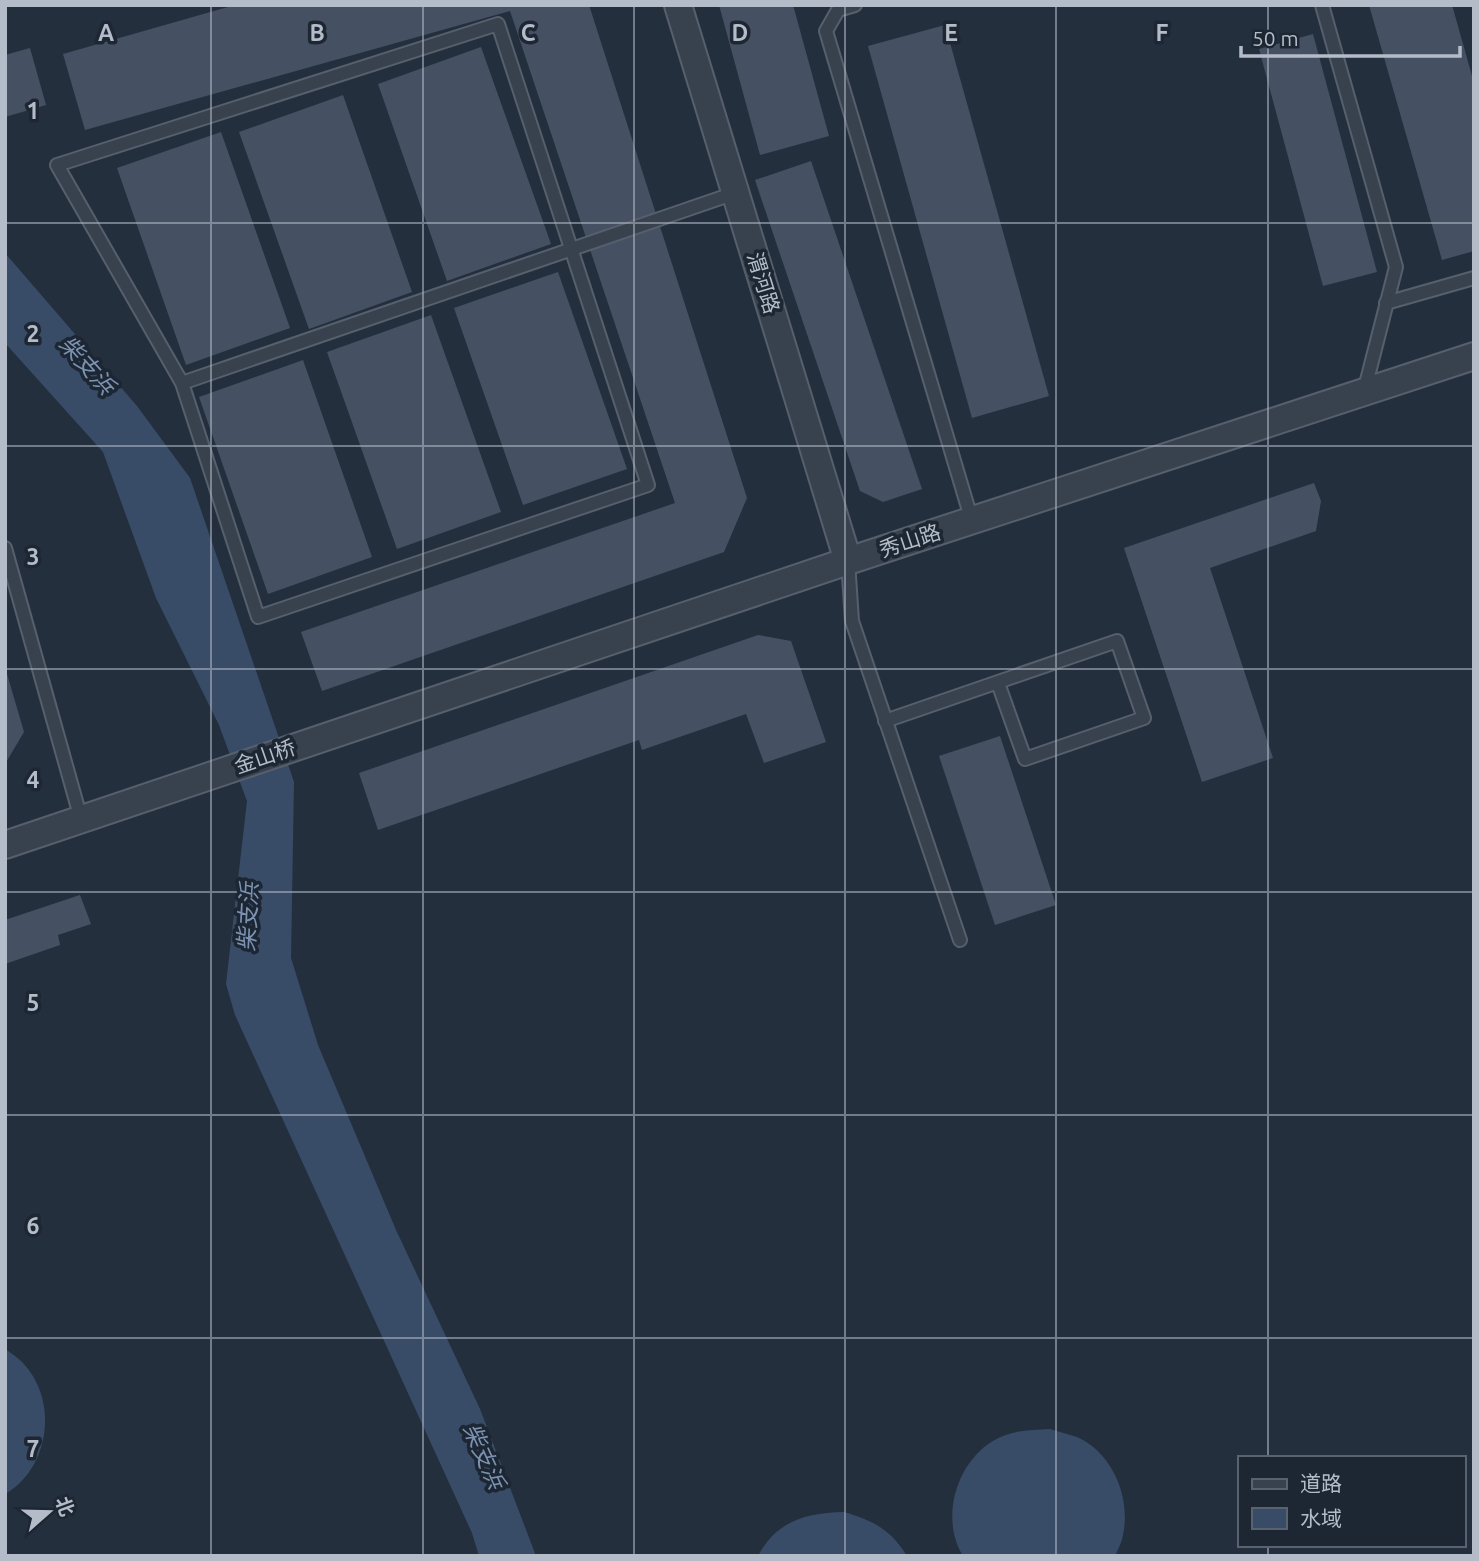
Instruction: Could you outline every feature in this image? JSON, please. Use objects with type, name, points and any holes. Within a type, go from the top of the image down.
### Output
[{"type":"street","name":"渭河路","points":[[678,5],[848,561]]},
{"type":"street","name":"秀山路","points":[[348,729],[848,561],[1474,356]]},
{"type":"street","name":"金山桥","points":[[5,845],[348,729]]},
{"type":"lane","points":[[855,5],[838,10],[826,31],[972,521]]},
{"type":"lane","points":[[1322,5],[1396,267],[1363,392]]},
{"type":"lane","points":[[498,24],[571,249],[648,485],[258,617],[182,383],[57,165],[498,24]]},
{"type":"lane","points":[[182,383],[735,193]]},
{"type":"lane","points":[[1386,303],[1474,278]]},
{"type":"lane","points":[[5,548],[81,820]]},
{"type":"lane","points":[[848,561],[852,621],[960,940]]},
{"type":"lane","points":[[886,721],[1117,642],[1143,719],[1025,759],[999,683]]},
{"type":"water","name":"柴支浜","points":[[5,253],[137,406],[190,478],[294,782],[291,958],[318,1045],[396,1230],[480,1409],[536,1556],[479,1556],[472,1533],[235,1015],[226,984],[247,801],[219,725],[156,598],[103,452],[5,343]]},
{"type":"water","points":[[5,1349],[22,1362],[34,1378],[45,1414],[40,1451],[32,1468],[5,1494]]},
{"type":"water","points":[[1050,1429],[1090,1444],[1109,1465],[1116,1478],[1125,1521],[1115,1556],[963,1556],[956,1541],[953,1509],[961,1477],[969,1463],[980,1451],[1000,1437],[1020,1431]]},
{"type":"water","points":[[844,1512],[880,1527],[907,1556],[758,1556],[774,1534],[794,1521],[818,1514]]},
{"type":"building","points":[[235,5],[589,5],[747,498],[724,552],[322,691],[301,632],[675,503],[510,11],[85,130],[63,54]]},
{"type":"building","points":[[719,5],[793,5],[829,136],[760,155]]},
{"type":"building","points":[[1369,5],[1452,5],[1474,83],[1474,251],[1442,260]]},
{"type":"building","points":[[945,25],[1049,396],[972,418],[868,46]]},
{"type":"building","points":[[1313,34],[1377,272],[1323,286],[1259,49]]},
{"type":"building","points":[[481,47],[551,244],[447,281],[378,84]]},
{"type":"building","points":[[30,48],[46,105],[5,117],[5,55]]},
{"type":"building","points":[[343,95],[412,292],[309,329],[239,132]]},
{"type":"building","points":[[221,132],[290,328],[186,365],[117,168]]},
{"type":"building","points":[[811,161],[922,489],[883,502],[860,491],[755,180]]},
{"type":"building","points":[[558,272],[627,469],[523,505],[454,308]]},
{"type":"building","points":[[431,315],[501,512],[397,549],[327,352]]},
{"type":"building","points":[[303,360],[372,557],[268,594],[199,397]]},
{"type":"building","points":[[1314,483],[1321,501],[1316,531],[1210,568],[1273,758],[1202,782],[1124,548]]},
{"type":"building","points":[[758,635],[791,641],[826,742],[764,763],[746,714],[642,750],[639,740],[378,830],[359,773]]},
{"type":"building","points":[[5,667],[24,732],[5,764]]},
{"type":"building","points":[[1000,736],[1056,905],[995,925],[939,756]]},
{"type":"building","points":[[80,895],[91,924],[58,935],[60,945],[5,964],[5,920]]}]
